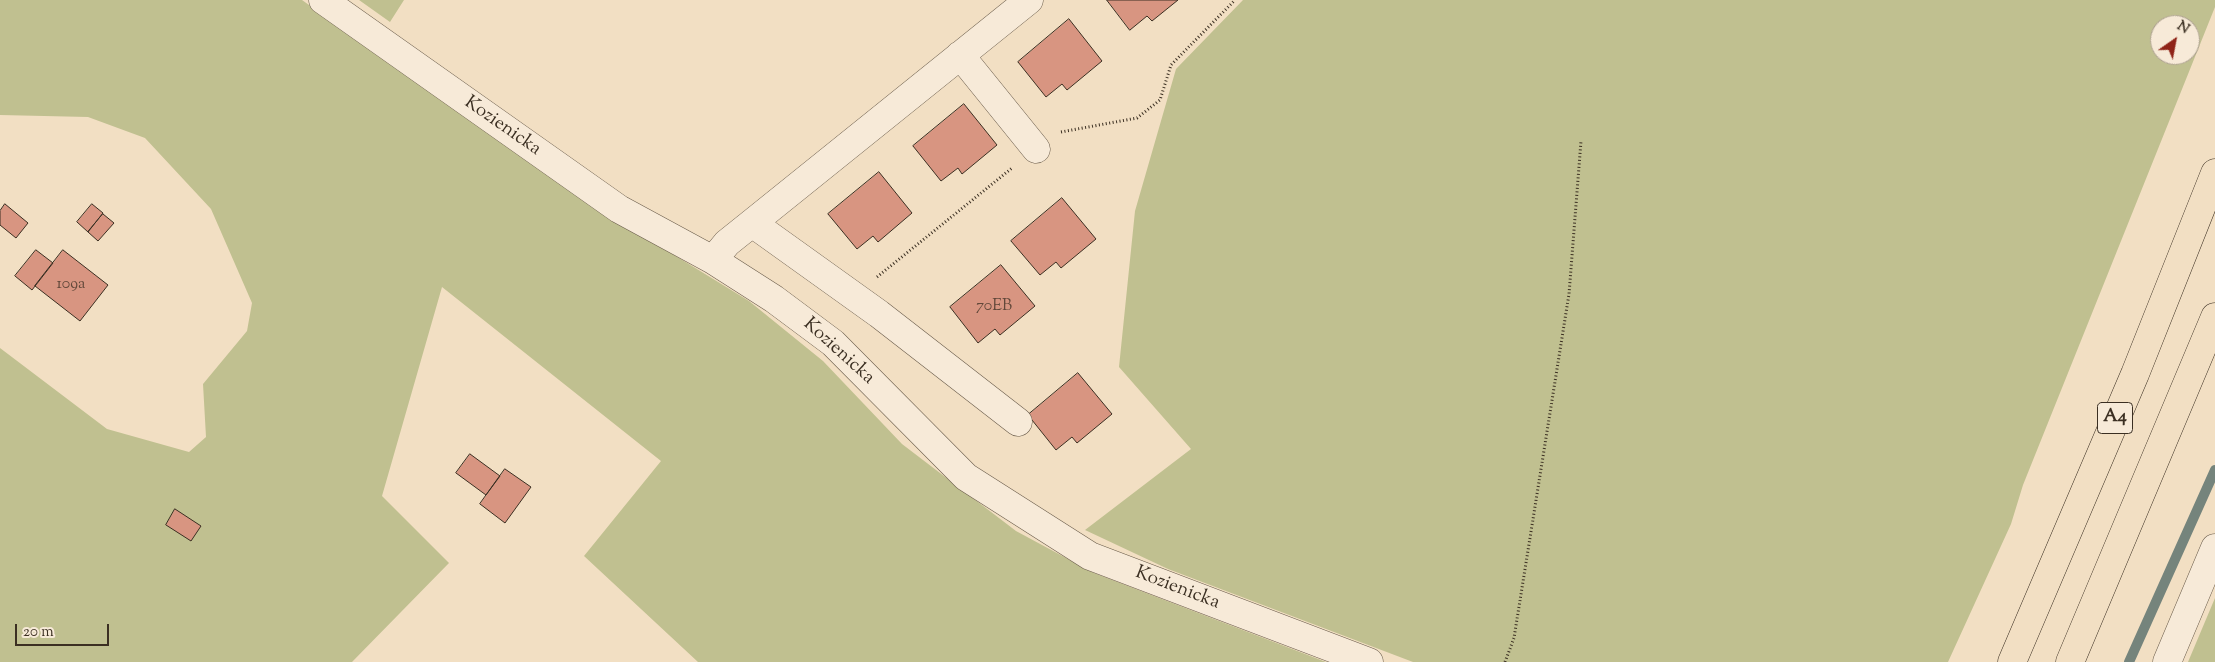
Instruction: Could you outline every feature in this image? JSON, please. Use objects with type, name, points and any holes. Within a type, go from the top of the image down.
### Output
[{"type":"highway","name":"A4","points":[[2012,662],[2138,365],[2215,173]]},
{"type":"highway","points":[[2070,662],[2215,317]]},
{"type":"street","name":"Kozienicka","points":[[323,0],[619,209],[714,260],[774,299],[834,343],[966,477],[1090,556],[1368,662]]},
{"type":"street","points":[[714,260],[727,243],[1029,0]]},
{"type":"street","points":[[960,55],[1036,149]]},
{"type":"street","points":[[752,223],[879,314],[1018,422]]},
{"type":"street","points":[[2166,662],[2215,548]]},
{"type":"path","points":[[1505,662],[1514,638],[1568,294],[1581,141]]},
{"type":"green space","points":[[0,0],[302,0],[570,191],[749,301],[823,361],[902,444],[1016,531],[1094,573],[1326,662],[698,662],[584,556],[661,461],[442,287],[382,496],[449,563],[352,662],[0,662],[0,348],[107,429],[189,452],[206,437],[203,384],[247,331],[252,303],[211,209],[145,138],[88,117],[0,115]]},
{"type":"green space","points":[[359,0],[404,0],[390,22]]},
{"type":"green space","points":[[1243,0],[2215,0],[2215,7],[2200,44],[2200,15],[2150,15],[2150,65],[2192,65],[2023,485],[2011,524],[1948,662],[1413,662],[1168,569],[1085,530],[1191,449],[1119,367],[1135,211],[1176,69]]},
{"type":"green space","points":[[2215,598],[2215,662],[2188,662]]},
{"type":"building","points":[[1107,0],[1178,0],[1152,21],[1147,16],[1130,30]]},
{"type":"building","points":[[1069,19],[1102,61],[1067,90],[1062,84],[1046,97],[1018,62]]},
{"type":"building","points":[[964,104],[997,145],[962,174],[958,168],[941,181],[913,146]]},
{"type":"building","points":[[879,172],[912,213],[878,242],[873,236],[857,249],[828,214]]},
{"type":"building","points":[[1062,198],[1096,239],[1061,268],[1056,262],[1040,275],[1011,241]]},
{"type":"building","points":[[5,204],[28,223],[16,238],[0,225],[0,211]]},
{"type":"building","points":[[92,204],[103,213],[88,232],[77,222]]},
{"type":"building","points":[[103,214],[114,223],[98,241],[88,232]]},
{"type":"building","points":[[36,250],[53,263],[32,290],[15,276]]},
{"type":"building","points":[[63,250],[108,285],[80,321],[35,286]]},
{"type":"building","points":[[1001,265],[1035,306],[1000,335],[995,329],[978,343],[950,307]]},
{"type":"building","points":[[1078,373],[1112,414],[1077,443],[1072,437],[1056,450],[1028,415]]},
{"type":"building","points":[[470,454],[500,476],[486,495],[456,473]]},
{"type":"building","points":[[505,469],[531,487],[505,523],[480,504]]},
{"type":"building","points":[[175,509],[201,526],[191,541],[166,525]]},
{"type":"waterway","points":[[2129,662],[2215,470]]}]
